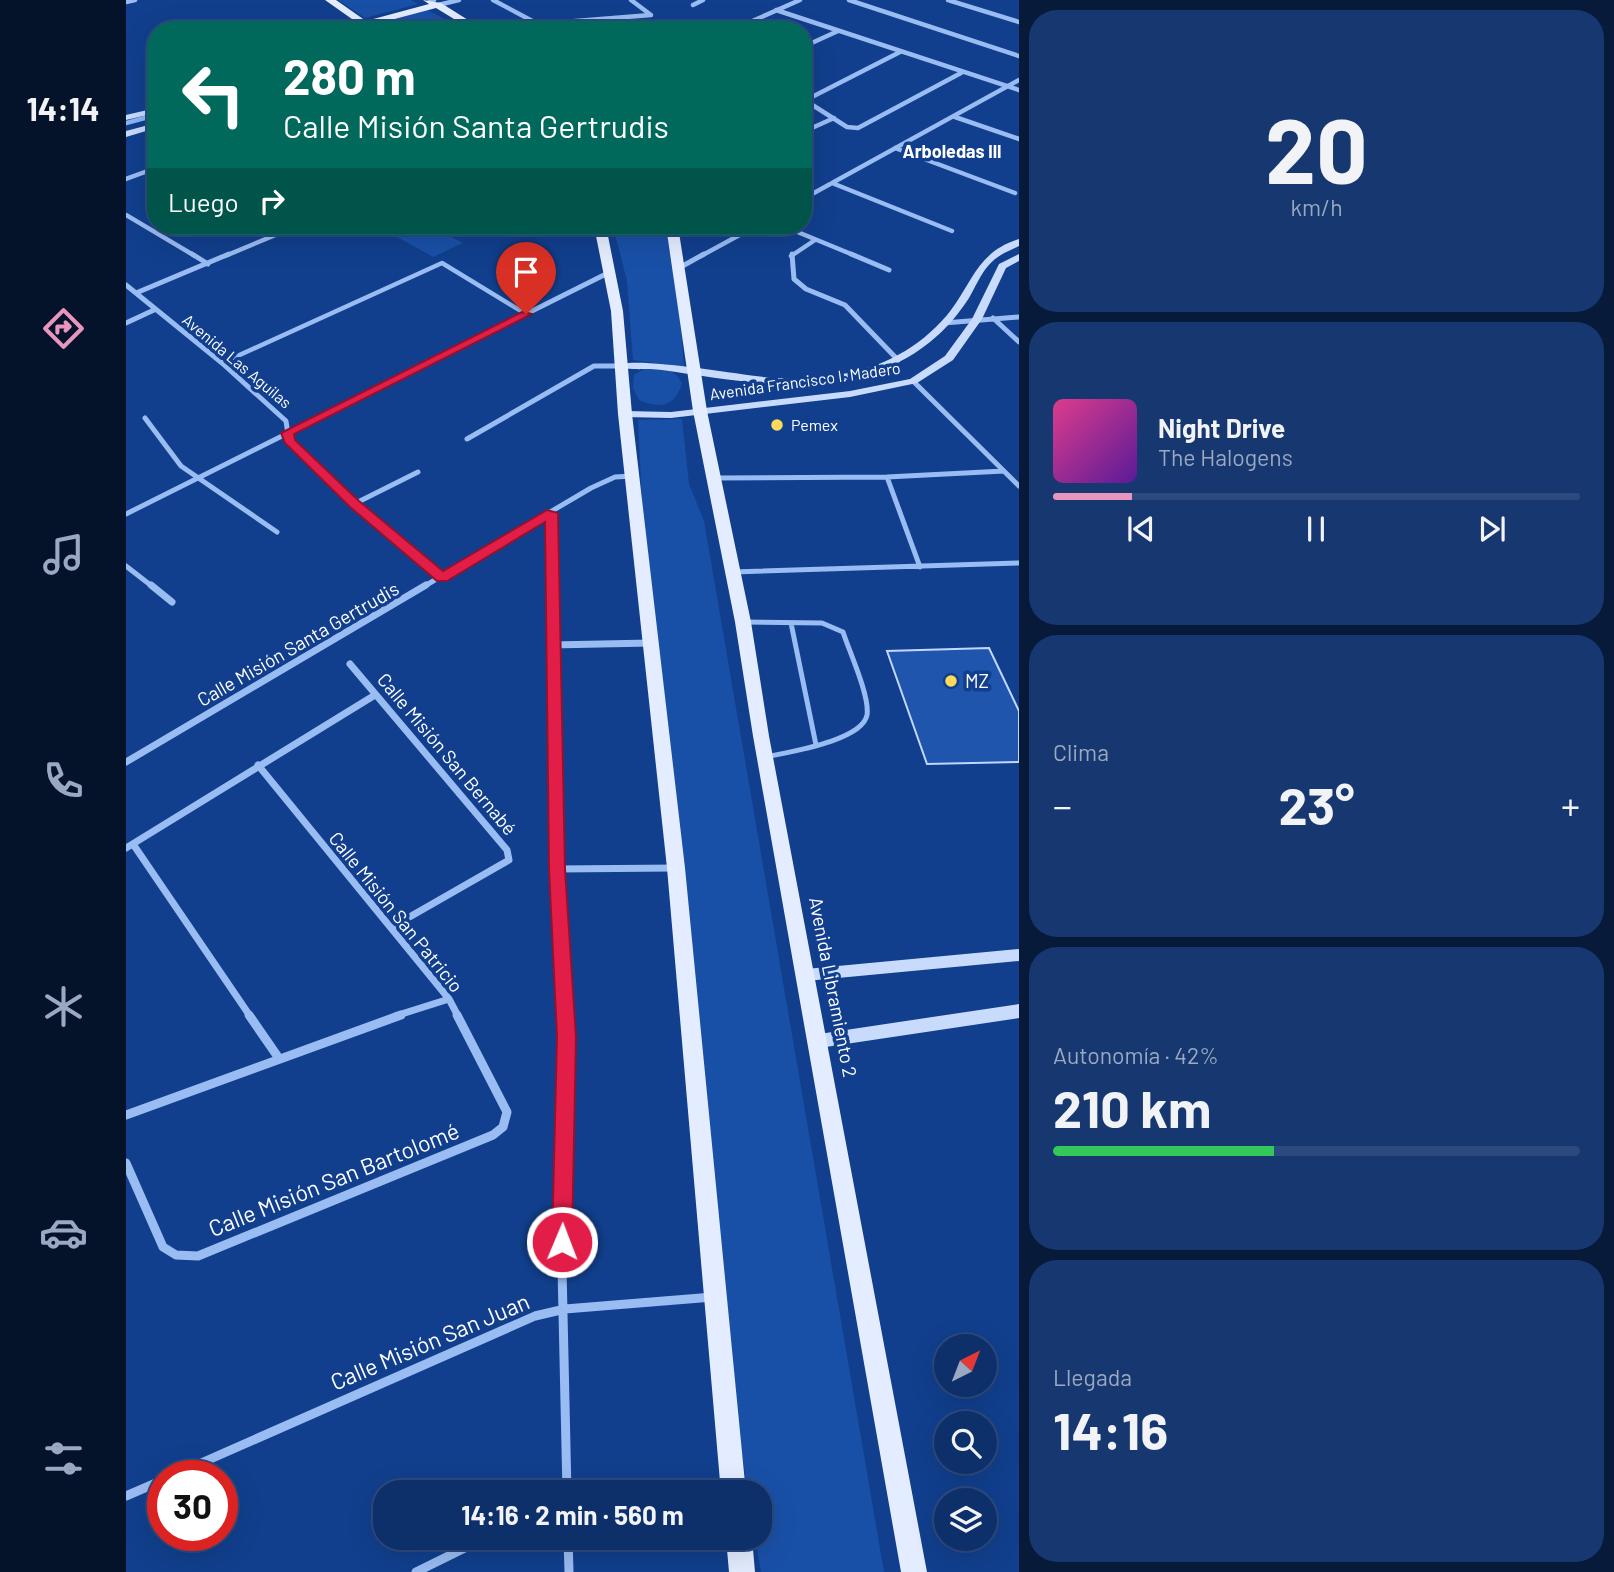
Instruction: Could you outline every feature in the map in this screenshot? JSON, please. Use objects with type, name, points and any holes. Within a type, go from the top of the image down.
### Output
[{"type":"main road","points":[[331,0],[354,21]]},
{"type":"main road","points":[[378,21],[433,2],[464,21]]},
{"type":"main road","points":[[602,235],[611,271],[676,868],[733,1480]]},
{"type":"main road","name":"Avenida Libramiento 2","points":[[674,235],[700,411],[743,622],[914,1572]]},
{"type":"main road","points":[[740,1550],[742,1572]]},
{"type":"street","points":[[126,2],[135,0]]},
{"type":"street","points":[[433,2],[459,0]]},
{"type":"street","points":[[493,0],[532,21]]},
{"type":"street","points":[[576,21],[651,15],[631,0]]},
{"type":"street","points":[[694,5],[703,0]]},
{"type":"street","points":[[752,21],[800,0]]},
{"type":"street","points":[[849,0],[1019,56]]},
{"type":"street","points":[[948,0],[1019,22]]},
{"type":"street","points":[[776,10],[808,21]]},
{"type":"street","points":[[812,22],[1019,90]]},
{"type":"street","points":[[812,43],[838,31]]},
{"type":"street","points":[[812,95],[900,52]]},
{"type":"street","points":[[812,104],[844,125],[863,126],[961,73]]},
{"type":"street","points":[[812,194],[1019,80]]},
{"type":"street","points":[[126,118],[147,112]]},
{"type":"street","points":[[954,117],[1019,139]]},
{"type":"street","points":[[812,128],[834,118]]},
{"type":"street","points":[[126,134],[147,128]]},
{"type":"street","points":[[895,148],[1015,193]]},
{"type":"street","points":[[126,179],[147,171]]},
{"type":"street","points":[[832,183],[952,231]]},
{"type":"street","points":[[126,215],[145,226]]},
{"type":"street","points":[[160,235],[208,264]]},
{"type":"street","points":[[136,293],[276,235]]},
{"type":"street","points":[[679,268],[740,235]]},
{"type":"street","points":[[804,235],[889,270]]},
{"type":"street","points":[[815,240],[791,255],[794,279],[806,289],[845,305],[898,359]]},
{"type":"street","name":"Avenida Francisco I. Madero","points":[[696,373],[765,379],[836,377],[877,369],[898,359],[944,323],[982,263],[993,254],[1019,242]]},
{"type":"street","name":"Avenida Francisco I. Madero","points":[[700,411],[849,394],[913,381],[949,358],[976,319],[1002,266],[1019,257]]},
{"type":"street","points":[[126,514],[611,271]]},
{"type":"street","name":"Avenida Las Aguilas","points":[[126,285],[222,363],[286,421],[289,441],[355,504],[442,578]]},
{"type":"street","points":[[126,323],[155,310]]},
{"type":"street","points":[[993,318],[1019,342]]},
{"type":"street","points":[[944,323],[1017,318]]},
{"type":"street","points":[[467,439],[594,366],[658,364],[696,373]]},
{"type":"street","points":[[913,381],[1019,485]]},
{"type":"street","points":[[625,414],[671,415],[700,411]]},
{"type":"street","points":[[145,418],[181,466],[277,532]]},
{"type":"street","points":[[715,478],[887,477],[1004,471]]},
{"type":"street","points":[[355,504],[418,472]]},
{"type":"street","name":"Calle Misión Santa Gertrudis","points":[[126,762],[551,513],[615,477],[633,476]]},
{"type":"street","points":[[887,477],[920,567]]},
{"type":"street","points":[[551,513],[551,645],[557,869],[566,1037],[562,1268],[567,1480]]},
{"type":"street","points":[[733,572],[1019,563]]},
{"type":"street","points":[[126,566],[172,602]]},
{"type":"street","points":[[551,645],[652,643]]},
{"type":"street","name":"Calle Misión San Bernabé","points":[[350,664],[508,850],[509,860],[392,927]]},
{"type":"street","points":[[278,1057],[129,846],[375,695]]},
{"type":"street","name":"Calle Misión San Patricio","points":[[258,765],[449,999],[507,1112],[503,1127]]},
{"type":"street","points":[[557,869],[676,868]]},
{"type":"street","points":[[806,975],[1019,955]]},
{"type":"street","points":[[126,1115],[278,1057],[449,999]]},
{"type":"street","points":[[819,1041],[1019,1011]]},
{"type":"street","name":"Calle Misión San Bartolomé","points":[[126,1163],[163,1247],[176,1255],[198,1256],[494,1135],[503,1127]]},
{"type":"street","name":"Calle Misión San Juan","points":[[208,1460],[535,1316],[565,1309],[715,1297]]},
{"type":"street","points":[[126,1496],[147,1487]]},
{"type":"street","points":[[415,1572],[460,1550]]},
{"type":"street","points":[[568,1550],[569,1572]]},
{"type":"lane","points":[[222,363],[442,262],[526,314]]},
{"type":"lane","points":[[743,622],[822,622],[843,632],[867,711],[862,726],[854,732],[816,745],[766,757]]},
{"type":"lane","points":[[791,623],[816,745]]},
{"type":"shaded area","points":[[338,0],[411,0],[418,4],[365,18]]},
{"type":"shaded area","points":[[426,9],[448,21],[381,21]]},
{"type":"shaded area","points":[[394,235],[447,235],[463,243],[433,257]]},
{"type":"shaded area","points":[[615,235],[673,235],[684,367],[633,360],[627,281]]},
{"type":"shaded area","points":[[646,368],[667,370],[679,378],[682,383],[671,401],[654,405],[639,400],[633,388],[634,375]]},
{"type":"shaded area","points":[[682,419],[689,484],[704,521],[884,1572],[761,1572],[757,1550],[772,1550],[772,1480],[746,1480],[741,1446],[642,500],[638,420]]},
{"type":"building","name":"MZ","points":[[989,648],[1019,711],[1019,762],[927,764],[887,651]]},
{"type":"waterway","points":[[126,123],[147,117]]},
{"type":"place","name":"Pemex","points":[[777,425]]},
{"type":"place","name":"MZ","points":[[951,681]]},
{"type":"district","name":"Arboledas lll","points":[[952,152]]},
{"type":"route","points":[[526,314],[288,433],[289,441],[355,504],[442,578],[551,513],[551,645],[557,869],[566,1037],[562,1242]]}]
